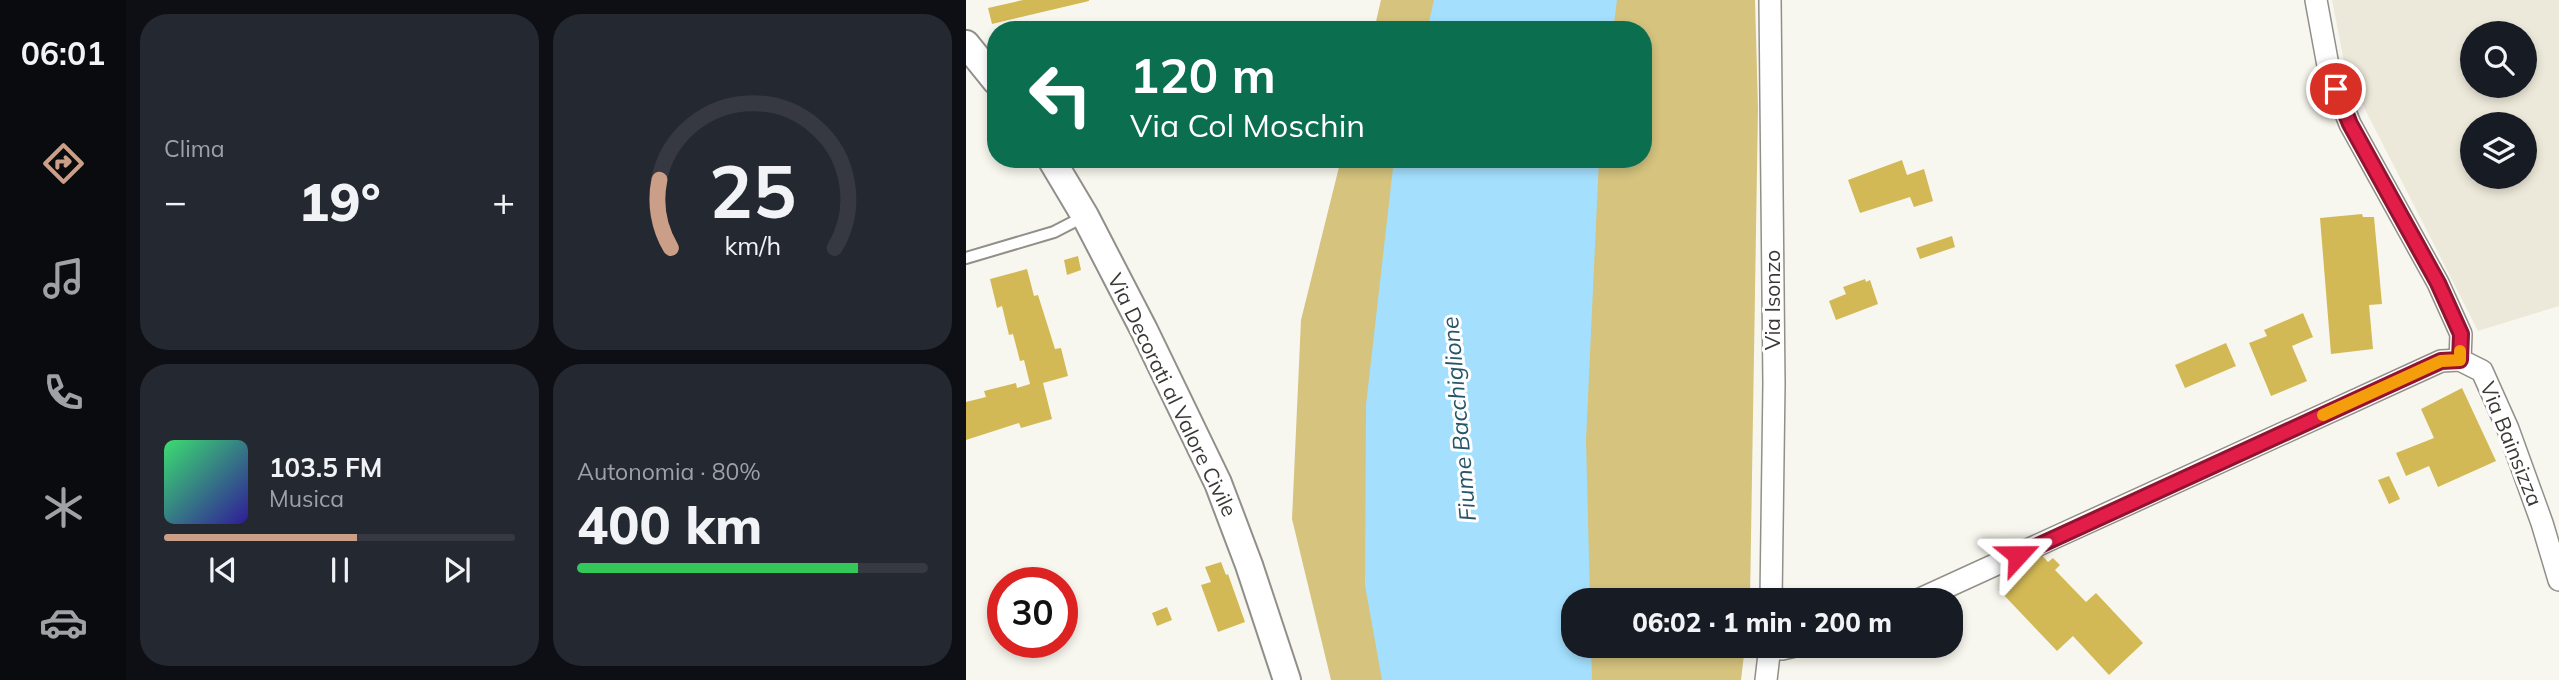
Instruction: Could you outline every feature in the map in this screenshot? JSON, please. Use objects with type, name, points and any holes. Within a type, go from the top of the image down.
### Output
[{"type":"street","name":"Via Isonzo","points":[[1770,0],[1774,384],[1771,588]]},
{"type":"street","points":[[1945,588],[2441,361],[2460,360],[2461,334],[2438,283],[2350,124],[2329,71],[2316,0]]},
{"type":"street","points":[[966,44],[987,70]]},
{"type":"street","name":"Via Decorati al Valore Civile","points":[[1056,168],[1144,330],[1218,483],[1249,565],[1287,680]]},
{"type":"street","name":"Via Bainsizza","points":[[2460,360],[2482,371],[2512,441],[2542,523],[2559,580]]},
{"type":"street","points":[[1766,680],[1769,658]]},
{"type":"lane","points":[[966,258],[1054,232],[1084,216]]},
{"type":"shaded area","points":[[1381,0],[1755,0],[1758,108],[1750,588],[1561,588],[1561,658],[1744,658],[1741,680],[1331,680],[1292,519],[1301,320],[1339,168],[1652,168],[1652,21],[1376,21]]},
{"type":"shaded area","points":[[2332,0],[2559,0],[2559,306],[2478,331],[2346,72]]},
{"type":"water","points":[[1434,0],[1617,0],[1614,21],[1429,21]]},
{"type":"water","name":"Fiume Bacchiglione","points":[[1393,168],[1599,168],[1586,440],[1590,588],[1561,588],[1561,658],[1591,658],[1592,680],[1382,680],[1365,585],[1366,405]]},
{"type":"building","points":[[1023,0],[1089,0],[1005,21],[991,21],[988,8]]},
{"type":"building","points":[[1902,160],[1907,175],[1924,169],[1933,201],[1914,207],[1910,197],[1860,213],[1848,180]]},
{"type":"building","points":[[2362,214],[2363,217],[2374,217],[2382,304],[2369,305],[2373,349],[2331,354],[2320,218]]},
{"type":"building","points":[[1952,236],[1955,247],[1920,259],[1916,248]]},
{"type":"building","points":[[1078,256],[1081,270],[1067,275],[1064,260]]},
{"type":"building","points":[[1027,269],[1034,296],[1038,295],[1055,349],[1061,348],[1068,376],[1043,383],[1052,419],[1021,428],[1019,423],[966,440],[966,402],[986,397],[984,391],[1016,383],[1017,388],[1030,384],[1013,334],[1009,335],[1002,306],[997,308],[990,279]]},
{"type":"building","points":[[1865,279],[1866,282],[1870,280],[1878,304],[1836,320],[1829,301],[1846,294],[1843,287]]},
{"type":"building","points":[[2303,313],[2313,337],[2292,346],[2307,381],[2271,396],[2249,343],[2267,336],[2264,330]]},
{"type":"building","points":[[2226,343],[2236,366],[2185,388],[2175,365]]},
{"type":"building","points":[[2462,388],[2496,461],[2438,487],[2429,466],[2406,476],[2396,453],[2434,438],[2421,409]]},
{"type":"building","points":[[2389,476],[2400,499],[2389,504],[2378,480]]},
{"type":"building","points":[[2039,552],[2048,562],[2053,558],[2060,565],[2055,570],[2086,602],[2096,593],[2143,643],[2109,675],[2073,636],[2057,651],[1999,590]]},
{"type":"building","points":[[1221,562],[1245,622],[1218,632],[1201,585],[1211,582],[1205,567]]},
{"type":"building","points":[[1167,607],[1172,620],[1157,626],[1152,613]]},
{"type":"slow traffic","points":[[2323,415],[2441,361],[2460,360],[2460,351]]},
{"type":"route","points":[[2018,555],[2441,361],[2460,360],[2461,334],[2438,283],[2350,124],[2336,89]]}]
